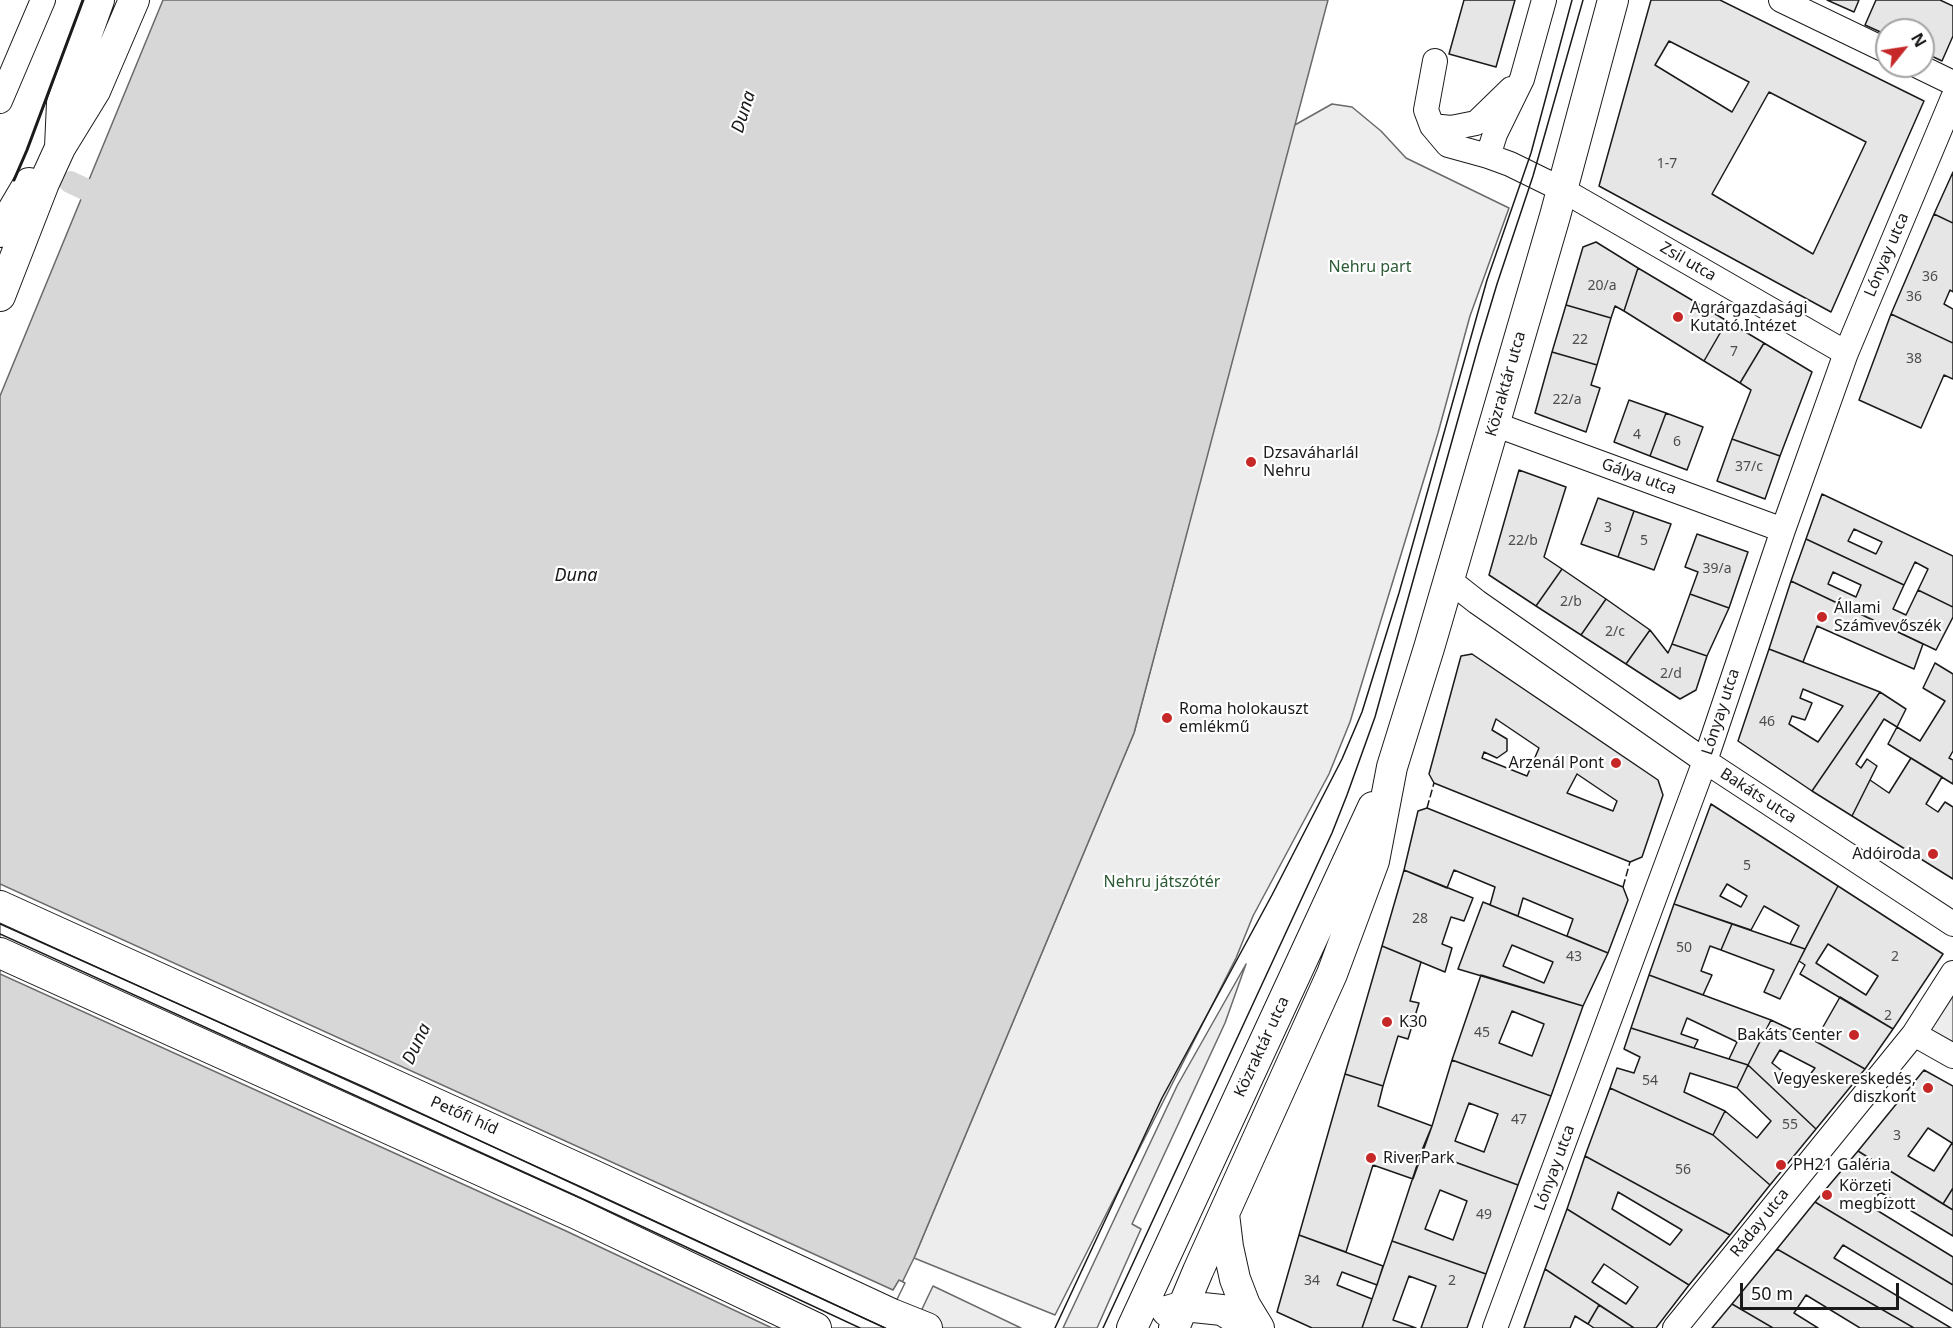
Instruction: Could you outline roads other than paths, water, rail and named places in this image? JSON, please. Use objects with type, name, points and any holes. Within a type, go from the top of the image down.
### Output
[{"type":"main road","points":[[0,232],[24,189],[60,148],[62,103],[99,0]]},
{"type":"main road","points":[[0,296],[44,183],[60,148],[95,91],[134,0]]},
{"type":"main road","name":"Közraktár utca","points":[[1179,1317],[1332,974],[1374,861],[1392,766],[1449,580],[1613,0]]},
{"type":"main road","name":"Közraktár utca","points":[[1132,1328],[1392,766]]},
{"type":"main road","name":"Petőfi híd","points":[[0,906],[927,1328]]},
{"type":"main road","points":[[0,953],[577,1214],[816,1328]]},
{"type":"main road","points":[[1224,1214],[1235,1279],[1245,1305],[1259,1328]]},
{"type":"main road","points":[[1164,1257],[1179,1317]]},
{"type":"main road","points":[[1179,1317],[1222,1310],[1251,1328]]},
{"type":"main road","points":[[1132,1328],[1156,1314],[1179,1317],[1215,1328]]},
{"type":"street","points":[[0,101],[43,0]]},
{"type":"street","points":[[1488,156],[1495,134],[1522,79],[1544,0]]},
{"type":"street","points":[[1781,0],[1875,45]]},
{"type":"street","points":[[1435,61],[1426,110],[1432,126],[1451,128],[1476,123],[1522,79]]},
{"type":"street","points":[[1935,74],[1953,83]]},
{"type":"street","name":"Lónyay utca","points":[[1495,1328],[1705,761],[1846,353],[1953,98]]},
{"type":"street","name":"Zsil utca","points":[[1432,126],[1448,145],[1488,156],[1561,189],[1846,353]]},
{"type":"street","name":"Gálya utca","points":[[1494,424],[1783,530]]},
{"type":"street","name":"Bakáts utca","points":[[1449,580],[1705,761],[1953,924]]},
{"type":"street","points":[[1303,958],[1319,934],[1326,929],[1333,930],[1338,936],[1340,946],[1332,974]]},
{"type":"street","name":"Ráday utca","points":[[1675,1328],[1914,1034],[1953,973]]},
{"type":"street","points":[[1914,1034],[1953,1056]]},
{"type":"water","name":"Duna","points":[[163,0],[1328,0],[1134,733],[914,1258],[880,1328],[0,1328],[0,396]]},
{"type":"waterway","points":[[70,182],[112,202]]},
{"type":"tram line","points":[[1055,1328],[1162,1098],[1272,895],[1342,759],[1362,712],[1399,593],[1487,280],[1531,153],[1572,0]]},
{"type":"tram line","points":[[1103,1328],[1332,833],[1347,795],[1375,717],[1479,344],[1533,176],[1583,0]]},
{"type":"tram line","points":[[0,924],[366,1088],[885,1328]]},
{"type":"tram line","points":[[0,934],[583,1199],[860,1328]]},
{"type":"place","name":"Agrárgazdasági Kutató Intézet","points":[[1678,317]]},
{"type":"place","name":"Dzsaváharlál Nehru","points":[[1251,462]]},
{"type":"place","name":"Állami Számvevőszék","points":[[1822,617]]},
{"type":"place","name":"Roma holokauszt emlékmű","points":[[1167,718]]},
{"type":"place","name":"Arzenál Pont","points":[[1616,763]]},
{"type":"place","name":"Adóiroda","points":[[1933,854]]},
{"type":"place","name":"K30","points":[[1387,1022]]},
{"type":"place","name":"Bakáts Center","points":[[1854,1035]]},
{"type":"place","name":"Vegyeskereskedés, diszkont","points":[[1928,1088]]},
{"type":"place","name":"RiverPark","points":[[1371,1158]]},
{"type":"place","name":"PH21 Galéria","points":[[1781,1165]]},
{"type":"place","name":"Körzeti megbízott","points":[[1827,1195]]},
{"type":"park label","name":"Nehru part","points":[[1370,267]]},
{"type":"park label","name":"Nehru játszótér","points":[[1162,882]]}]
